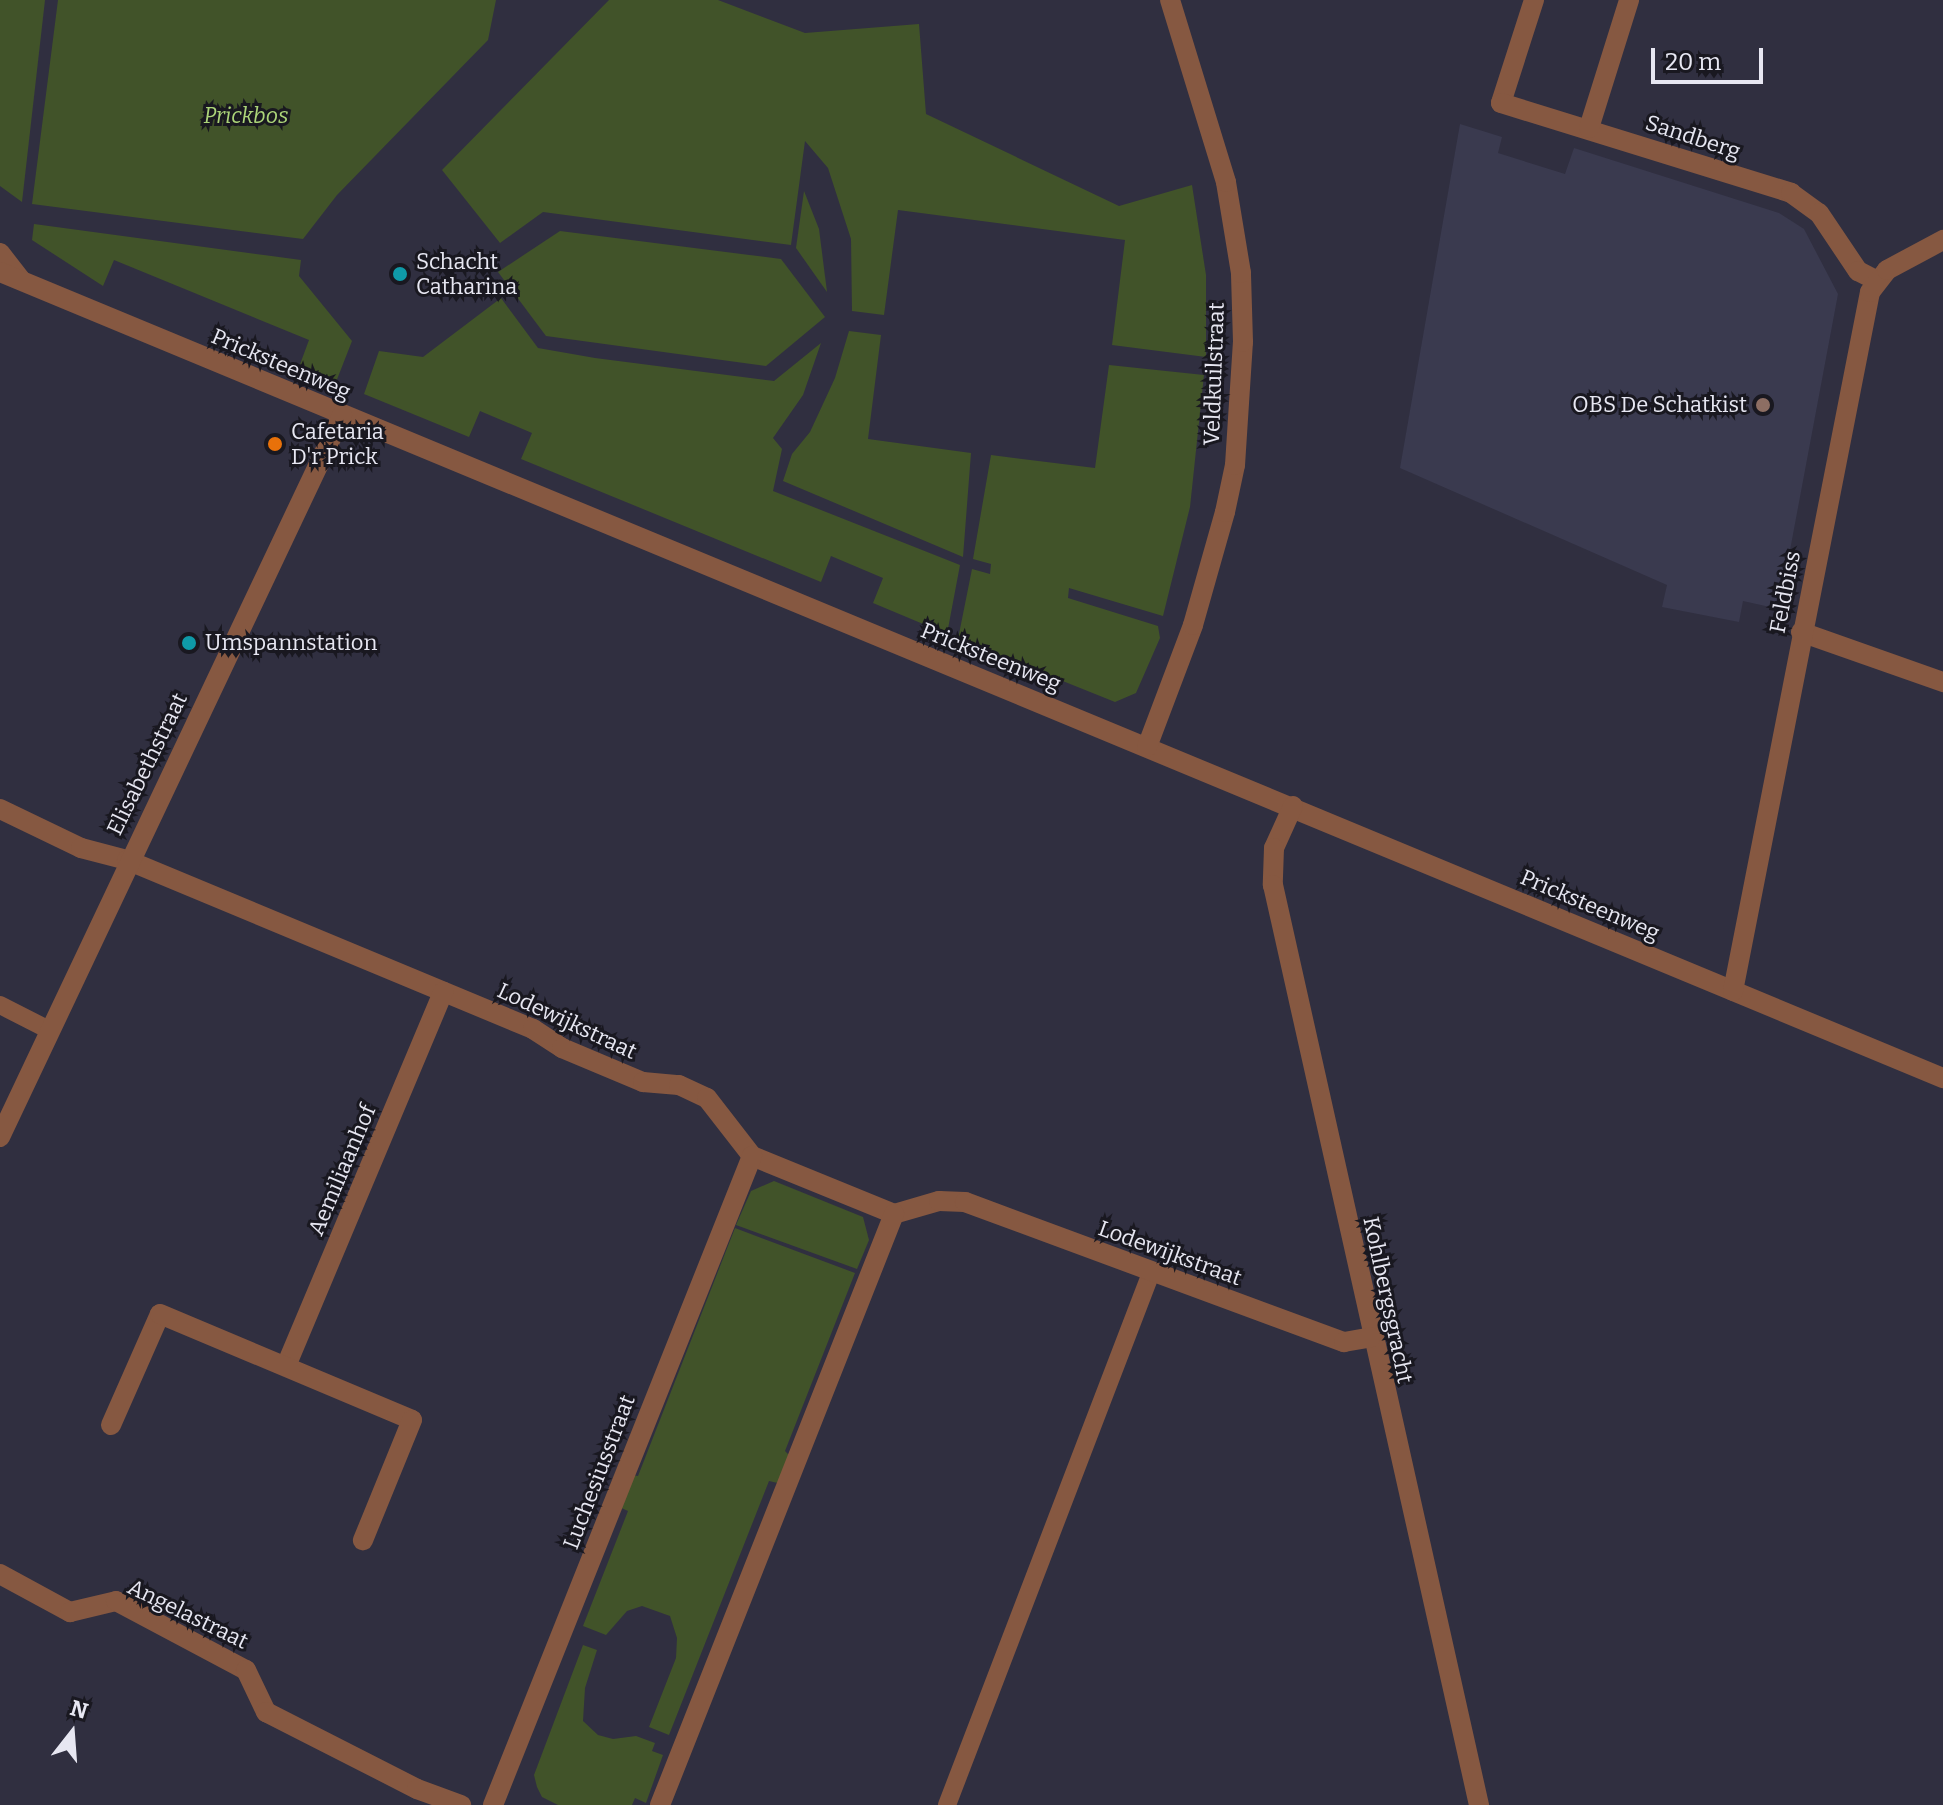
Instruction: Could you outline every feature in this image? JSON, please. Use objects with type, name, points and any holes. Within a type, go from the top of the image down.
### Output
[{"type":"street","name":"Veldkuilstraat","points":[[1147,747],[1193,625],[1219,536],[1235,465],[1243,356],[1241,273],[1226,182],[1170,0]]},
{"type":"street","points":[[1534,0],[1501,103],[1589,128],[1629,0]]},
{"type":"street","name":"Sandberg","points":[[1589,128],[1791,193],[1819,213],[1858,271],[1876,280]]},
{"type":"street","points":[[1876,280],[1943,240]]},
{"type":"street","name":"Pricksteenweg","points":[[0,253],[21,280]]},
{"type":"street","name":"Pricksteenweg","points":[[0,272],[1943,1078]]},
{"type":"street","name":"Feldbiss","points":[[1733,991],[1801,632],[1876,280]]},
{"type":"street","name":"Elisabethstraat","points":[[0,1137],[127,860],[342,415]]},
{"type":"street","points":[[1801,632],[1943,682]]},
{"type":"street","name":"Kohlbergsgracht","points":[[1293,806],[1274,848],[1273,885],[1371,1337],[1479,1805]]},
{"type":"street","name":"Lodewijkstraat","points":[[0,809],[81,848],[127,860],[443,992],[643,1082],[679,1085],[707,1098],[752,1156],[894,1214],[939,1201],[965,1202],[1344,1342],[1371,1337]]},
{"type":"street","name":"Aemiliaanhof","points":[[286,1366],[443,992]]},
{"type":"street","name":"Luchesiusstraat","points":[[493,1805],[752,1156]]},
{"type":"street","points":[[660,1805],[894,1214]]},
{"type":"street","points":[[111,1425],[160,1314],[412,1420],[363,1540]]},
{"type":"street","name":"Angelastraat","points":[[0,1574],[70,1612],[116,1601],[246,1670],[266,1712],[417,1789],[461,1805]]},
{"type":"lane","points":[[0,1005],[49,1030]]},
{"type":"lane","points":[[947,1805],[1151,1273]]},
{"type":"shaded area","points":[[1460,124],[1502,137],[1498,153],[1565,174],[1574,148],[1779,213],[1804,229],[1838,294],[1779,609],[1743,601],[1739,622],[1662,607],[1667,585],[1400,468]]},
{"type":"green space","points":[[0,0],[45,0],[22,202],[0,186]]},
{"type":"green space","name":"Prickbos","points":[[58,0],[496,0],[488,40],[337,195],[303,239],[32,204]]},
{"type":"green space","points":[[609,0],[718,0],[805,33],[919,24],[926,114],[1119,206],[1192,185],[1206,275],[1206,357],[1112,345],[1125,240],[898,210],[884,315],[852,311],[851,239],[828,168],[805,141],[791,245],[543,212],[500,243],[442,170]]},
{"type":"green space","points":[[804,191],[819,229],[827,292],[796,248]]},
{"type":"green space","points":[[34,224],[301,260],[299,276],[352,341],[336,382],[299,367],[309,340],[114,260],[103,286],[32,240]]},
{"type":"green space","points":[[560,231],[781,259],[825,317],[766,366],[546,336],[498,272]]},
{"type":"green space","points":[[501,298],[538,348],[595,358],[774,381],[821,343],[803,395],[773,438],[782,449],[773,491],[960,565],[947,634],[873,603],[883,578],[831,556],[821,582],[521,459],[532,433],[480,411],[469,437],[364,394],[379,351],[423,357]]},
{"type":"green space","points":[[849,331],[881,335],[868,439],[971,453],[963,557],[783,481],[792,454],[810,432],[835,378]]},
{"type":"green space","points":[[1109,365],[1204,375],[1190,507],[1163,616],[1069,588],[1068,598],[1158,626],[1160,638],[1136,693],[1115,702],[958,639],[972,569],[990,574],[991,564],[973,559],[991,455],[1095,468]]},
{"type":"green space","points":[[774,1181],[863,1217],[869,1240],[857,1269],[736,1225],[751,1191]]},
{"type":"green space","points":[[735,1228],[855,1273],[785,1451],[792,1458],[782,1484],[769,1481],[669,1735],[649,1727],[676,1658],[677,1638],[670,1616],[642,1606],[627,1611],[606,1635],[583,1626],[628,1511],[617,1506],[630,1475],[638,1476]]},
{"type":"green space","points":[[583,1645],[597,1650],[585,1688],[583,1721],[598,1735],[613,1739],[636,1736],[655,1743],[652,1751],[663,1755],[646,1803],[635,1798],[632,1805],[558,1805],[542,1797],[537,1787],[534,1775]]},
{"type":"place","name":"Schacht Catharina","points":[[400,274]]},
{"type":"place","name":"OBS De Schatkist","points":[[1763,405]]},
{"type":"place","name":"Cafetaria D'r Prick","points":[[275,444]]},
{"type":"place","name":"Umspannstation","points":[[189,643]]}]
